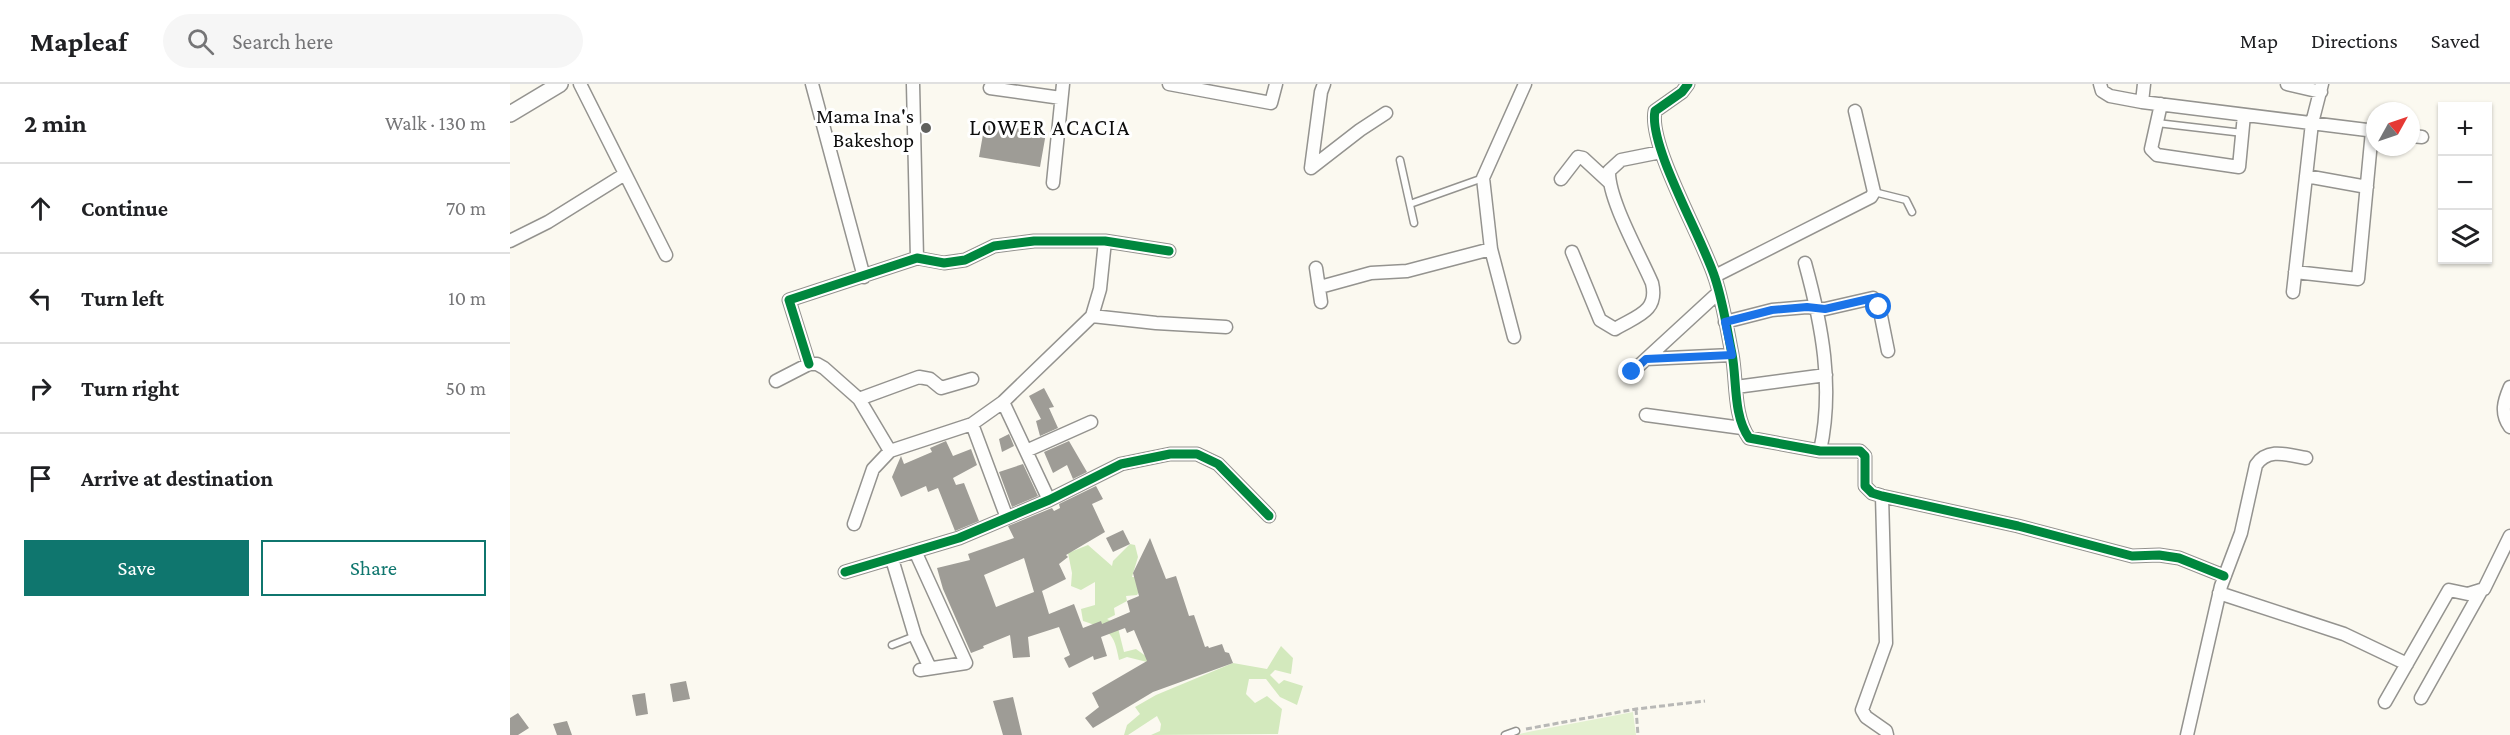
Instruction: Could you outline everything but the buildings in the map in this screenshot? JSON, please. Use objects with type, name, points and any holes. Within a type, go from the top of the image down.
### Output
[{"type":"street","points":[[510,114],[544,89],[560,84]]},
{"type":"street","points":[[580,84],[666,255]]},
{"type":"street","points":[[812,84],[864,277]]},
{"type":"street","points":[[913,84],[917,258]]},
{"type":"street","points":[[1053,183],[1063,84]]},
{"type":"street","points":[[1169,84],[1271,103],[1276,84]]},
{"type":"street","points":[[1324,84],[1311,168],[1386,113]]},
{"type":"street","points":[[1514,337],[1491,249],[1483,178],[1525,84]]},
{"type":"street","points":[[1688,84],[1682,92],[1655,111],[1654,118],[1661,152],[1715,276],[1732,355],[1742,428],[1749,438],[1820,451],[1860,451],[1865,456],[1865,486],[1872,493],[1882,496],[2018,526],[2132,556],[2159,555],[2179,558],[2224,576]]},
{"type":"street","points":[[2100,84],[2102,91],[2110,96],[2142,102],[2366,130]]},
{"type":"street","points":[[2142,102],[2144,84]]},
{"type":"street","points":[[2287,84],[2321,88],[2312,123],[2293,292]]},
{"type":"street","points":[[990,88],[1061,98]]},
{"type":"street","points":[[2161,104],[2151,149],[2157,155],[2239,167],[2244,115]]},
{"type":"street","points":[[1715,276],[1866,201],[1874,192],[1854,111]]},
{"type":"street","points":[[1609,182],[1610,171],[1621,160],[1661,152]]},
{"type":"street","points":[[2295,273],[2358,279],[2370,156]]},
{"type":"street","points":[[1561,179],[1578,157],[1583,158],[1609,182],[1652,283],[1655,296],[1650,309],[1615,329],[1605,324],[1600,320],[1572,252]]},
{"type":"street","points":[[510,241],[548,222],[625,174]]},
{"type":"street","points":[[2306,176],[2367,187]]},
{"type":"street","points":[[809,364],[789,300],[917,258],[944,263],[965,260],[994,246],[1034,241],[1105,241],[1169,251]]},
{"type":"street","points":[[854,524],[873,469],[890,451],[972,424],[1003,402],[1092,316],[1100,288],[1105,241]]},
{"type":"street","points":[[1320,287],[1371,273],[1407,271],[1491,249]]},
{"type":"street","points":[[1805,263],[1818,309],[1826,375],[1827,412],[1820,451]]},
{"type":"street","points":[[1316,268],[1321,302]]},
{"type":"street","points":[[1632,372],[1719,292]]},
{"type":"street","points":[[1725,322],[1751,314],[1794,307],[1831,309],[1873,298],[1879,307],[1888,351]]},
{"type":"street","points":[[1092,316],[1226,327]]},
{"type":"street","points":[[1646,359],[1732,355]]},
{"type":"street","points":[[776,381],[809,364],[817,364],[824,368],[859,399],[890,451]]},
{"type":"street","points":[[1736,387],[1826,375]]},
{"type":"street","points":[[859,399],[914,378],[924,377],[941,388],[972,379]]},
{"type":"street","points":[[2510,387],[2503,405],[2505,420],[2510,427]]},
{"type":"street","points":[[1003,402],[1049,500]]},
{"type":"street","points":[[1646,415],[1742,428]]},
{"type":"street","points":[[1026,451],[1091,422]]},
{"type":"street","points":[[972,424],[1007,518]]},
{"type":"street","points":[[845,572],[959,538],[1049,500],[1121,464],[1186,453],[1197,454],[1218,464],[1269,516]]},
{"type":"street","points":[[2187,735],[2219,593],[2241,534],[2256,465],[2261,457],[2271,453],[2306,458]]},
{"type":"street","points":[[1882,496],[1886,643],[1862,710],[1866,717],[1886,731],[1887,735]]},
{"type":"street","points":[[2421,698],[2481,591],[2487,586],[2510,536]]},
{"type":"street","points":[[892,559],[925,669],[966,663],[915,551]]},
{"type":"street","points":[[2385,702],[2448,590],[2468,594],[2481,591]]},
{"type":"street","points":[[2219,593],[2344,634],[2407,664]]},
{"type":"lane","points":[[2157,123],[2244,133]]},
{"type":"lane","points":[[1400,160],[1414,223]]},
{"type":"lane","points":[[1410,204],[1483,178]]},
{"type":"lane","points":[[1874,192],[1906,200],[1912,212]]},
{"type":"lane","points":[[892,645],[915,636]]},
{"type":"lane","points":[[1505,735],[1516,731]]},
{"type":"path","points":[[1516,731],[1636,709],[1705,702]]},
{"type":"path","points":[[1636,709],[1638,735]]},
{"type":"green space","points":[[1130,544],[1135,545],[1138,557],[1132,577],[1142,577],[1144,584],[1137,595],[1126,596],[1127,601],[1114,608],[1115,615],[1107,619],[1117,624],[1124,652],[1136,649],[1147,657],[1147,662],[1127,657],[1119,660],[1115,643],[1109,633],[1083,621],[1081,609],[1095,605],[1095,582],[1081,590],[1071,586],[1072,573],[1068,553],[1088,545],[1112,566],[1113,561]]},
{"type":"green space","points":[[1281,646],[1293,658],[1291,674],[1275,670],[1270,675],[1279,684],[1284,680],[1303,686],[1297,705],[1280,697],[1266,679],[1249,679],[1246,694],[1255,703],[1267,696],[1282,709],[1278,734],[1151,735],[1160,731],[1161,724],[1157,716],[1128,735],[1124,735],[1127,725],[1140,714],[1135,707],[1156,695],[1233,663],[1267,669]]},
{"type":"green space","points":[[1633,712],[1636,735],[1515,735],[1528,732]]},
{"type":"cycle path","points":[[1688,84],[1682,92],[1655,111],[1655,127],[1668,169],[1709,261],[1718,287],[1732,354],[1740,419],[1749,438],[1820,451],[1860,451],[1865,456],[1865,486],[1872,493],[1882,496],[2018,526],[2132,556],[2159,555],[2179,558],[2224,576]]},
{"type":"cycle path","points":[[809,364],[789,300],[917,258],[944,263],[965,260],[994,246],[1034,241],[1105,241],[1169,251]]},
{"type":"cycle path","points":[[845,572],[959,538],[1049,500],[1121,464],[1170,454],[1197,454],[1218,464],[1269,516]]},
{"type":"place","name":"Mama Ina's Bakeshop","points":[[926,128]]},
{"type":"district","name":"LOWER ACACIA","points":[[1050,127]]},
{"type":"route","points":[[1632,372],[1646,359],[1732,355],[1725,322],[1751,314],[1794,307],[1825,309],[1840,307],[1869,298],[1873,298],[1879,307]]}]
